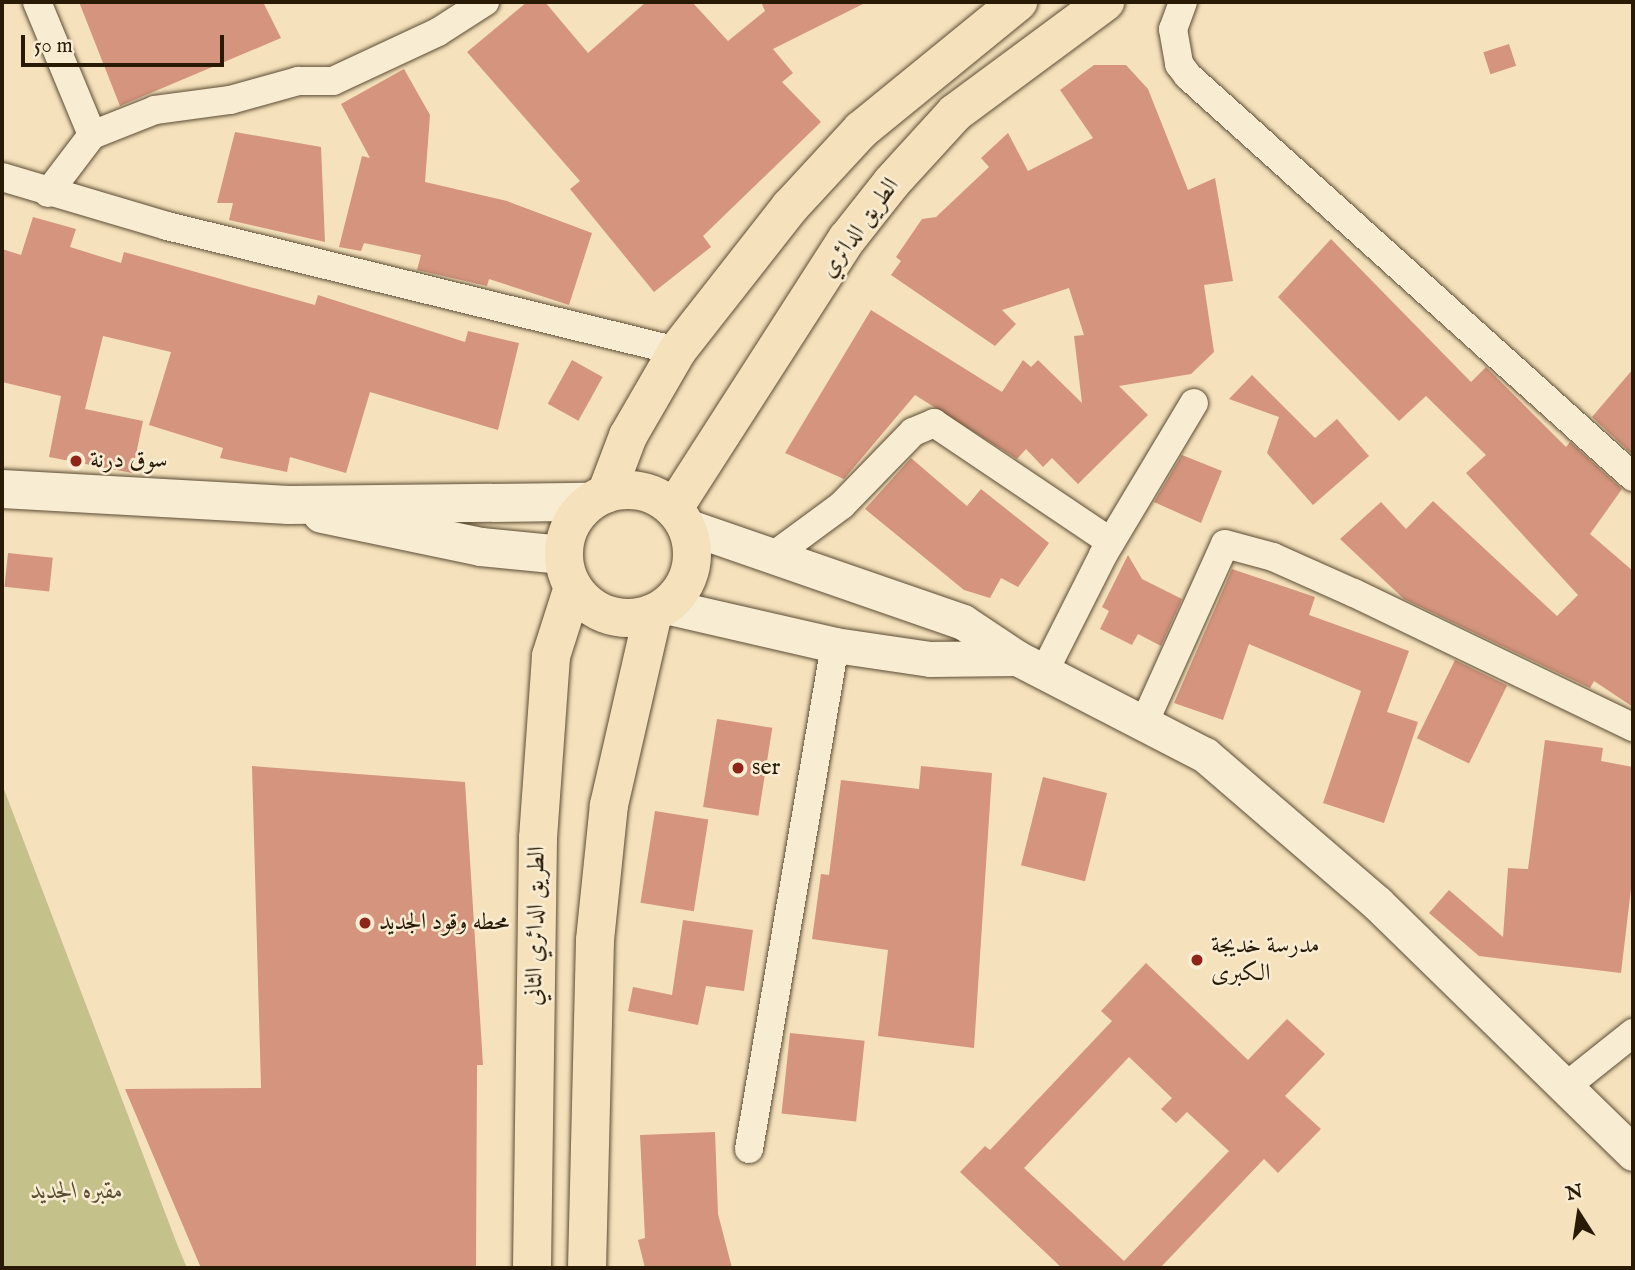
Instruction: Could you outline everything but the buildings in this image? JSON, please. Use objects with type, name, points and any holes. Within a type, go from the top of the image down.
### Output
[{"type":"main road","name":"الطريق الدائري","points":[[680,517],[847,239],[892,182],[964,105],[1105,2]]},
{"type":"main road","points":[[568,571],[570,525],[598,498],[628,436],[677,351],[790,206],[861,130],[1013,3]]},
{"type":"main road","points":[[2,489],[289,505],[654,495],[680,517],[690,570],[659,609],[608,818],[595,940],[587,1268]]},
{"type":"main road","points":[[289,505],[568,571],[608,615],[659,609]]},
{"type":"main road","name":"الطريق الدائري الثاني","points":[[531,1268],[538,838],[551,656],[568,571]]},
{"type":"street","points":[[37,2],[92,135]]},
{"type":"street","points":[[48,193],[92,135],[156,110],[230,100],[298,81],[333,81],[438,32],[485,2]]},
{"type":"street","points":[[1183,2],[1173,29],[1179,64],[1188,76],[1633,477]]},
{"type":"street","points":[[2,177],[48,193],[677,351]]},
{"type":"street","points":[[1030,665],[1111,542],[1194,403]]},
{"type":"street","points":[[777,553],[842,505],[912,432],[934,423],[1111,542]]},
{"type":"street","points":[[680,517],[964,622],[1030,665],[1145,720],[1260,796],[1569,1084],[1633,1153]]},
{"type":"street","points":[[1145,720],[1215,553],[1225,544],[1273,557],[1354,593],[1633,727]]},
{"type":"street","points":[[659,609],[835,645],[930,659],[1030,665]]},
{"type":"street","points":[[749,1149],[835,645]]},
{"type":"street","points":[[1569,1084],[1633,1034]]},
{"type":"green space","name":"مقبره الجديد","points":[[2,784],[177,1244],[187,1268],[2,1268]]},
{"type":"place","name":"سوق درنة","points":[[76,461]]},
{"type":"place","name":"ser","points":[[738,768]]},
{"type":"place","name":"محطه وقود الجديد","points":[[365,923]]},
{"type":"place","name":"مدرسة خديجة الكبرى","points":[[1197,960]]}]
